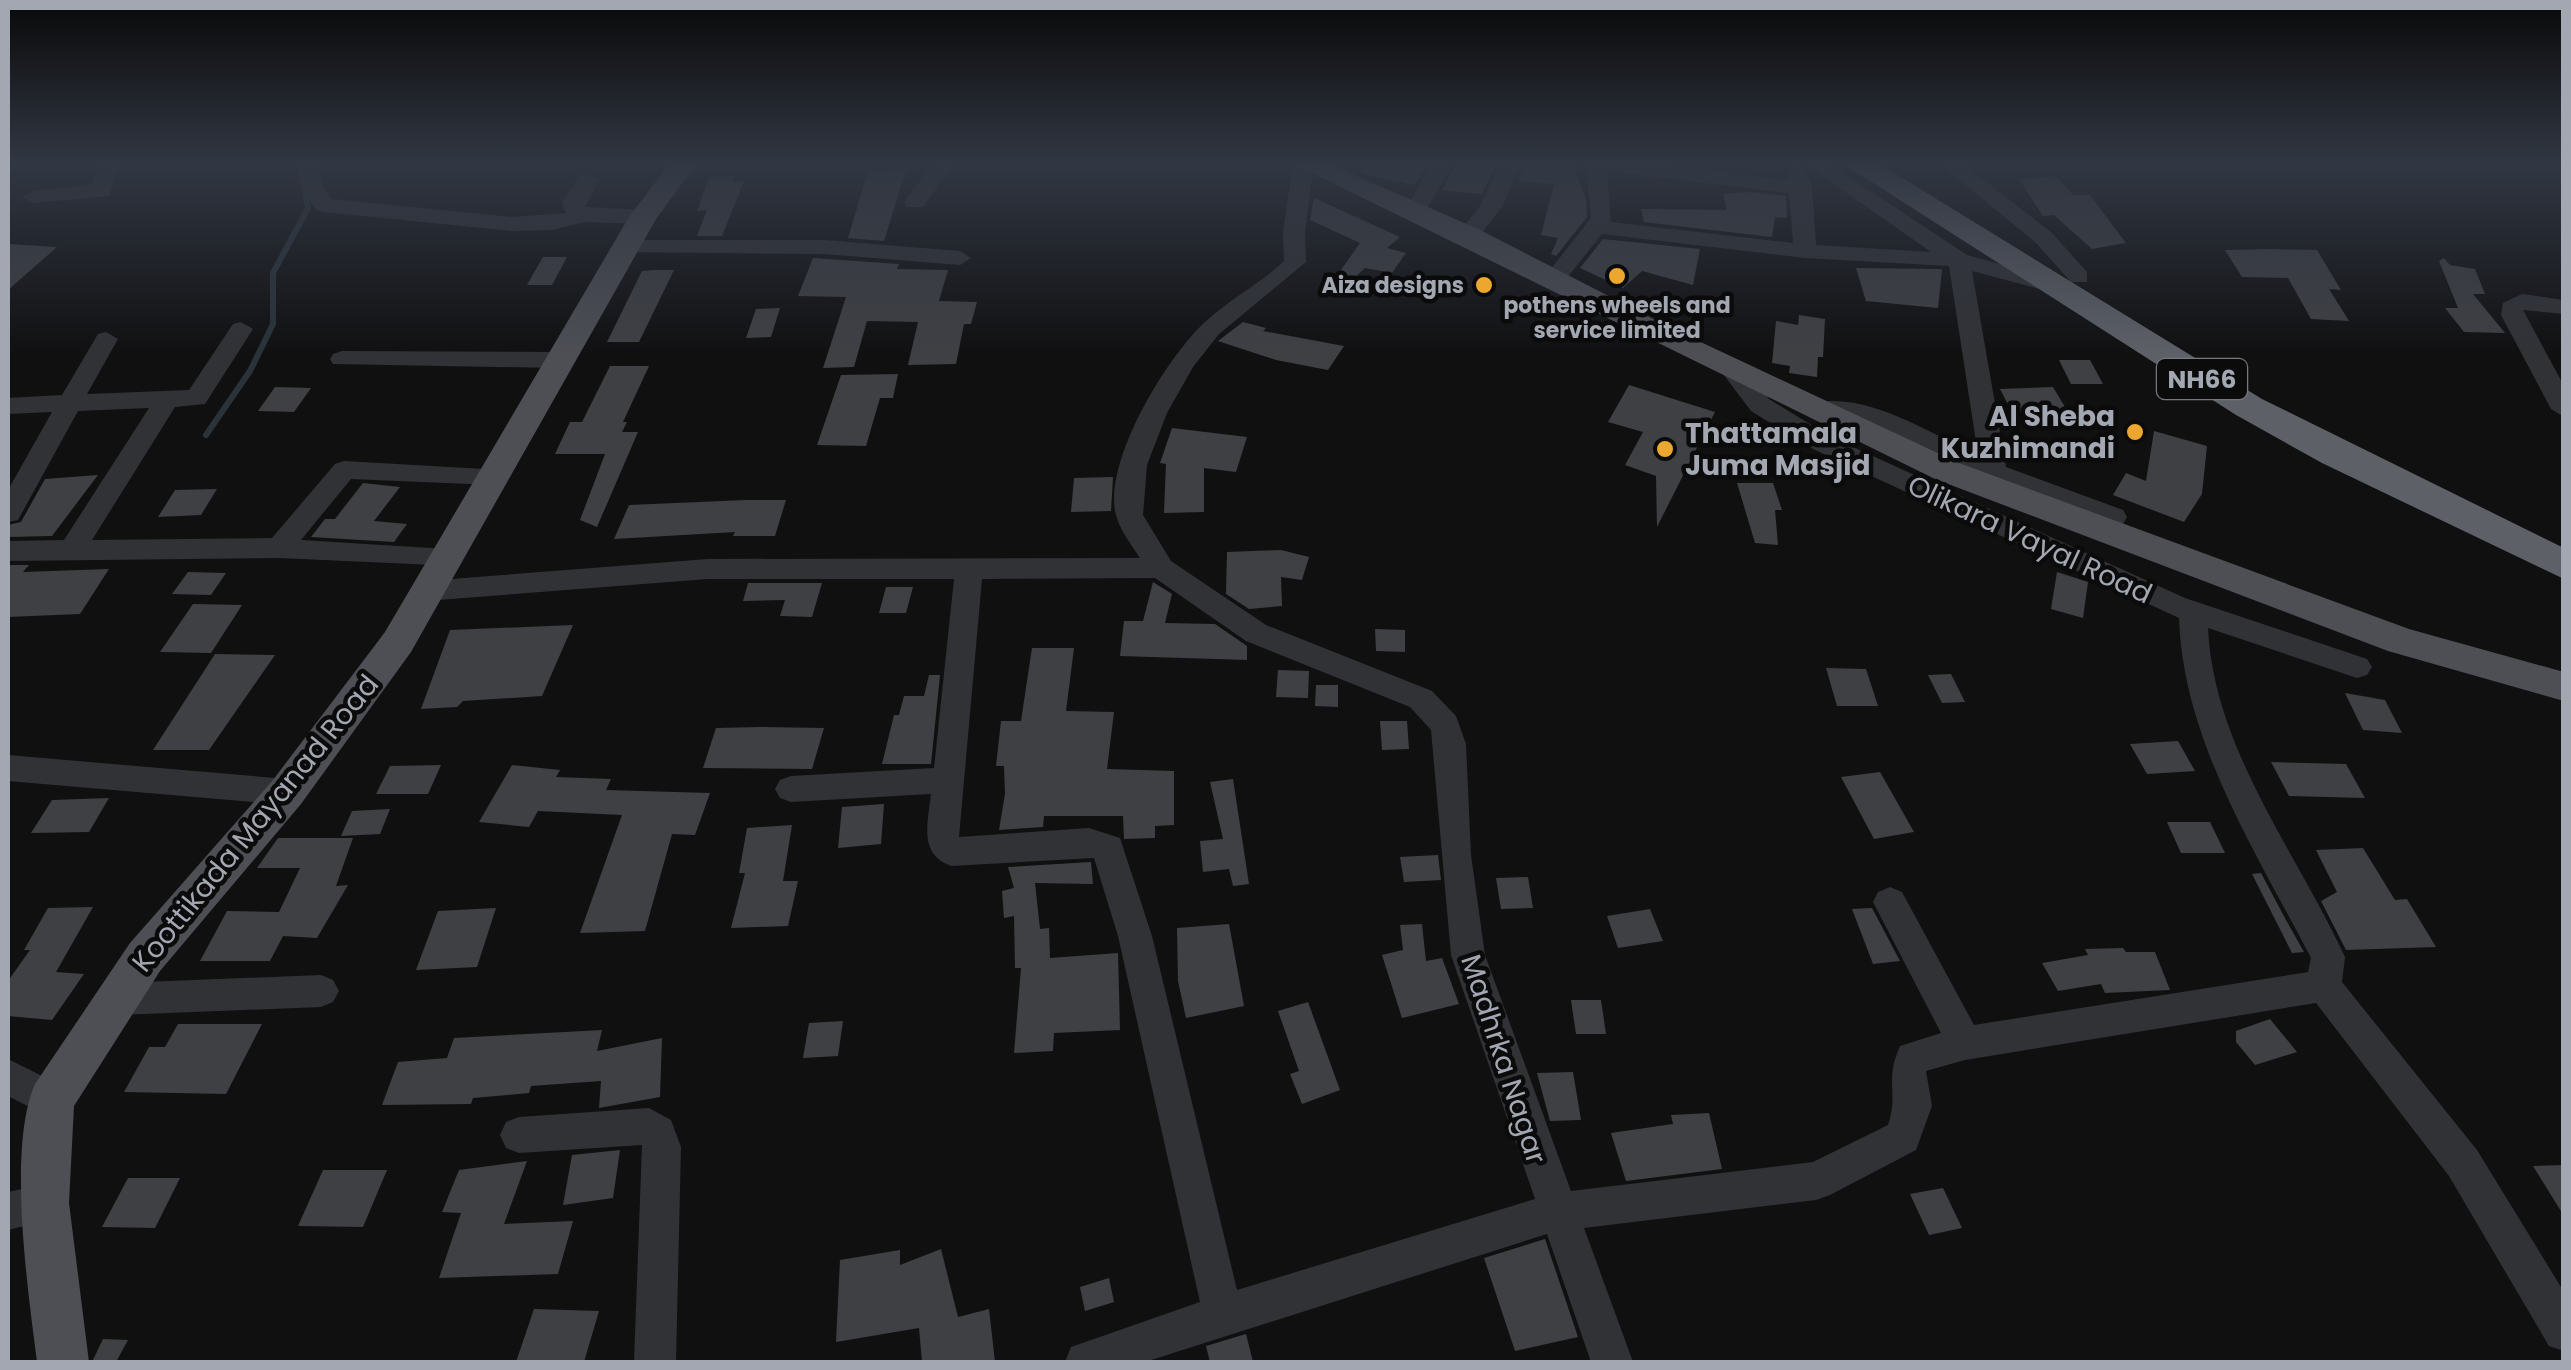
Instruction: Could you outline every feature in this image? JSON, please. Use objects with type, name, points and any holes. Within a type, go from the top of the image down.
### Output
[{"type":"highway","name":"NH66","points":[[1956,227],[2065,281],[2369,448],[2564,540]]},
{"type":"highway","name":"NH66","points":[[1989,227],[2301,436],[2564,564]]},
{"type":"main road","name":"Koottikada Mayanad Road","points":[[51,1100],[145,957],[287,792],[398,642],[640,227]]},
{"type":"main road","points":[[1447,227],[1946,471],[2128,543],[2340,614],[2401,641],[2564,687]]},
{"type":"main road","points":[[2340,614],[2410,621],[2564,663]]},
{"type":"main road","points":[[51,1100],[26,1207],[64,1362]]},
{"type":"street","points":[[622,227],[636,232],[960,258]]},
{"type":"street","points":[[425,591],[708,568],[1161,568],[1128,509],[1136,452],[1176,377],[1208,331],[1280,279],[1295,262],[1295,227]]},
{"type":"street","points":[[1468,236],[1475,227]]},
{"type":"street","points":[[1554,278],[1599,227],[1805,251],[1959,260],[2065,281]]},
{"type":"street","points":[[1804,227],[1805,251]]},
{"type":"street","points":[[1918,227],[1959,260],[1994,472]]},
{"type":"street","points":[[2030,227],[2044,238],[2065,281]]},
{"type":"street","points":[[2564,307],[2522,301],[2511,308],[2510,318],[2529,342],[2564,409]]},
{"type":"street","points":[[8,406],[196,398],[241,329]]},
{"type":"street","points":[[8,512],[106,339]]},
{"type":"street","points":[[342,359],[559,360]]},
{"type":"street","name":"Olikara Vayal Road","points":[[1728,366],[1760,405],[1822,443],[2157,598],[2358,667]]},
{"type":"street","points":[[73,548],[167,399]]},
{"type":"street","points":[[1818,410],[1859,412],[1994,472],[2112,517]]},
{"type":"street","points":[[279,548],[344,470],[492,476]]},
{"type":"street","points":[[8,552],[73,548],[279,548],[448,559]]},
{"type":"street","name":"Madhrka Nagar","points":[[1161,568],[1256,633],[1421,700],[1445,725],[1468,955],[1555,1212],[1612,1362]]},
{"type":"street","points":[[968,570],[942,840],[951,852],[1089,842],[1108,848],[1135,936],[1223,1314]]},
{"type":"street","points":[[2193,611],[2190,646],[2212,712],[2232,766],[2328,957],[2324,986],[2463,1163],[2564,1330]]},
{"type":"street","points":[[8,768],[287,792]]},
{"type":"street","points":[[791,789],[947,780]]},
{"type":"street","points":[[1890,902],[1965,1043]]},
{"type":"street","points":[[1086,1362],[1223,1314],[1555,1212],[1816,1181],[1903,1136],[1913,1106],[1907,1074],[1913,1058],[1965,1043],[2324,986]]},
{"type":"street","points":[[118,999],[321,991]]},
{"type":"street","points":[[8,1077],[51,1100]]},
{"type":"street","points":[[519,1135],[648,1126],[658,1133],[662,1147],[655,1362]]},
{"type":"building","points":[[700,227],[726,227],[722,236],[697,236]]},
{"type":"building","points":[[851,227],[888,227],[884,241],[848,238]]},
{"type":"building","points":[[1325,227],[1378,227],[1400,237],[1387,248],[1406,253],[1392,273],[1365,268],[1334,296],[1327,290],[1360,243]]},
{"type":"building","points":[[1543,227],[1579,227],[1556,256],[1551,254],[1558,238],[1541,235]]},
{"type":"building","points":[[1686,227],[1774,227],[1772,237]]},
{"type":"building","points":[[2067,227],[2114,227],[2126,243],[2092,249]]},
{"type":"building","points":[[1603,239],[1700,249],[1693,285],[1642,271],[1623,288],[1580,268]]},
{"type":"building","points":[[8,244],[57,247],[8,290]]},
{"type":"building","points":[[2225,250],[2317,250],[2341,290],[2329,289],[2349,321],[2311,319],[2288,278],[2242,277]]},
{"type":"building","points":[[543,257],[567,257],[552,285],[527,285]]},
{"type":"building","points":[[813,258],[899,264],[897,269],[948,270],[939,301],[977,302],[971,324],[964,324],[956,364],[908,365],[918,322],[867,321],[854,367],[823,368],[846,297],[798,296]]},
{"type":"building","points":[[2444,258],[2450,265],[2475,269],[2485,294],[2473,294],[2505,333],[2464,332],[2445,308],[2458,308],[2439,261]]},
{"type":"building","points":[[1856,268],[1942,269],[1938,308],[1866,301]]},
{"type":"building","points":[[674,270],[639,342],[607,342],[642,271]]},
{"type":"building","points":[[780,308],[771,337],[746,338],[756,309]]},
{"type":"building","points":[[1799,315],[1825,319],[1823,357],[1818,357],[1817,377],[1789,373],[1790,366],[1772,363],[1776,321],[1798,325]]},
{"type":"building","points":[[1243,322],[1266,328],[1263,331],[1344,346],[1328,370],[1276,360],[1218,341]]},
{"type":"building","points":[[2059,360],[2090,360],[2103,384],[2071,384]]},
{"type":"building","points":[[610,366],[649,366],[623,422],[627,422],[622,432],[638,432],[597,527],[580,520],[605,454],[555,454],[570,422],[582,422]]},
{"type":"building","points":[[898,374],[893,398],[880,398],[866,446],[817,445],[841,375]]},
{"type":"building","name":"Thattamala Juma Masjid","points":[[1629,385],[1715,412],[1657,527],[1656,476],[1625,465],[1643,432],[1608,422]]},
{"type":"building","points":[[275,387],[311,388],[294,412],[258,411]]},
{"type":"building","points":[[2053,387],[2068,412],[2012,412],[2000,389]]},
{"type":"building","points":[[1172,428],[1247,437],[1236,472],[1204,468],[1204,512],[1164,513],[1166,464],[1160,463]]},
{"type":"building","points":[[2154,431],[2207,446],[2202,494],[2184,522],[2113,495],[2126,473],[2146,481]]},
{"type":"building","points":[[98,475],[52,536],[8,537],[8,525],[21,522],[45,479]]},
{"type":"building","points":[[1113,477],[1111,511],[1071,512],[1074,478]]},
{"type":"building","points":[[363,483],[400,487],[374,521],[407,524],[394,542],[311,537],[325,519],[335,519]]},
{"type":"building","points":[[1737,483],[1773,483],[1782,510],[1775,510],[1778,545],[1755,543]]},
{"type":"building","points":[[217,489],[201,515],[158,517],[175,490]]},
{"type":"building","points":[[786,500],[775,536],[733,536],[735,532],[614,539],[629,505]]},
{"type":"building","points":[[1281,550],[1309,557],[1302,580],[1281,577],[1282,606],[1249,609],[1226,594],[1227,552]]},
{"type":"building","points":[[8,565],[29,565],[23,572],[109,569],[80,614],[8,617]]},
{"type":"building","points":[[188,572],[226,573],[211,595],[172,594]]},
{"type":"building","points":[[2057,572],[2088,582],[2083,618],[2051,609]]},
{"type":"building","points":[[1153,582],[1172,594],[1165,623],[1215,624],[1247,646],[1247,660],[1120,656],[1124,621],[1143,621]]},
{"type":"building","points":[[748,583],[822,583],[812,617],[780,616],[785,600],[743,601]]},
{"type":"building","points":[[886,587],[913,587],[906,613],[879,613]]},
{"type":"building","points":[[193,604],[242,605],[211,653],[160,652]]},
{"type":"building","points":[[573,625],[542,696],[463,701],[457,707],[421,709],[450,630]]},
{"type":"building","points":[[1375,629],[1405,630],[1405,652],[1376,651]]},
{"type":"building","points":[[1032,648],[1074,648],[1066,711],[1114,712],[1107,769],[1174,771],[1174,825],[1155,826],[1155,838],[1124,839],[1123,816],[1044,816],[1043,827],[999,830],[1005,794],[1004,766],[996,766],[1001,721],[1021,721]]},
{"type":"building","points":[[215,654],[275,655],[209,750],[153,750]]},
{"type":"building","points":[[1826,668],[1866,669],[1878,706],[1837,706]]},
{"type":"building","points":[[1278,670],[1309,671],[1308,698],[1276,697]]},
{"type":"building","points":[[1951,674],[1965,702],[1942,703],[1928,675]]},
{"type":"building","points":[[929,675],[940,675],[931,764],[882,764],[894,715],[899,715],[904,696],[924,696]]},
{"type":"building","points":[[1316,685],[1338,685],[1338,707],[1315,706]]},
{"type":"building","points":[[2345,693],[2385,700],[2402,733],[2363,730]]},
{"type":"building","points":[[1380,721],[1407,721],[1409,749],[1382,750]]},
{"type":"building","points":[[716,728],[824,728],[812,769],[703,768]]},
{"type":"building","points":[[2178,741],[2195,771],[2147,774],[2130,744]]},
{"type":"building","points":[[2271,762],[2346,764],[2365,798],[2289,796]]},
{"type":"building","points":[[441,765],[428,794],[376,794],[390,766]]},
{"type":"building","points":[[512,765],[560,770],[556,777],[611,779],[606,790],[710,793],[695,835],[672,834],[645,931],[580,933],[622,815],[538,811],[529,827],[479,822]]},
{"type":"building","points":[[1880,772],[1914,832],[1874,839],[1841,777]]},
{"type":"building","points":[[1233,779],[1249,884],[1233,886],[1229,869],[1203,872],[1200,841],[1223,839],[1210,782]]},
{"type":"building","points":[[109,798],[89,832],[31,833],[52,800]]},
{"type":"building","points":[[884,804],[881,844],[838,848],[842,807]]},
{"type":"building","points":[[390,809],[380,834],[341,836],[352,811]]},
{"type":"building","points":[[2167,822],[2210,822],[2225,853],[2181,853]]},
{"type":"building","points":[[792,825],[783,881],[798,881],[788,926],[731,928],[745,873],[739,873],[747,828]]},
{"type":"building","points":[[278,838],[353,838],[336,886],[348,885],[317,938],[283,936],[270,961],[200,961],[227,911],[279,912],[300,868],[257,868]]},
{"type":"building","points":[[2363,848],[2395,900],[2407,899],[2436,947],[2346,950],[2321,901],[2337,892],[2316,850]]},
{"type":"building","points":[[1438,855],[1441,880],[1404,882],[1400,857]]},
{"type":"building","points":[[1091,862],[1093,884],[1035,883],[1040,929],[1049,928],[1050,958],[1118,953],[1120,1030],[1054,1033],[1053,1051],[1014,1053],[1021,968],[1015,968],[1014,916],[1004,918],[1002,891],[1014,888],[1008,867]]},
{"type":"building","points":[[2261,873],[2304,952],[2292,953],[2252,874]]},
{"type":"building","points":[[1528,877],[1533,908],[1501,909],[1496,878]]},
{"type":"building","points":[[93,907],[56,972],[84,974],[52,1020],[8,1016],[8,981],[30,950],[24,950],[48,908]]},
{"type":"building","points":[[496,908],[477,967],[416,970],[438,911]]},
{"type":"building","points":[[1872,908],[1900,961],[1873,964],[1852,909]]},
{"type":"building","points":[[1650,909],[1663,941],[1618,948],[1607,916]]},
{"type":"building","points":[[1229,924],[1244,1006],[1186,1018],[1178,981],[1177,928]]},
{"type":"building","points":[[1422,924],[1426,961],[1442,958],[1459,1004],[1402,1018],[1382,955],[1403,950],[1400,925]]},
{"type":"building","points":[[2123,948],[2126,952],[2155,952],[2170,990],[2105,993],[2101,984],[2058,991],[2042,963],[2088,955],[2085,949]]},
{"type":"building","points":[[1571,1000],[1601,1000],[1606,1034],[1576,1034]]},
{"type":"building","points":[[1308,1002],[1340,1090],[1302,1104],[1290,1074],[1299,1071],[1278,1011]]},
{"type":"building","points":[[2270,1019],[2297,1052],[2255,1065],[2236,1042],[2236,1031]]},
{"type":"building","points":[[843,1021],[838,1056],[803,1058],[809,1023]]},
{"type":"building","points":[[178,1024],[262,1024],[226,1094],[124,1092],[149,1047],[165,1047]]},
{"type":"building","points":[[602,1030],[597,1051],[662,1038],[660,1097],[599,1108],[601,1081],[531,1086],[529,1093],[473,1098],[471,1104],[382,1105],[398,1062],[447,1058],[454,1038]]},
{"type":"building","points":[[1573,1072],[1581,1120],[1550,1121],[1537,1073]]},
{"type":"building","points":[[1709,1113],[1722,1169],[1626,1181],[1611,1133],[1673,1124],[1671,1115]]},
{"type":"building","points":[[620,1150],[613,1198],[563,1205],[572,1155]]},
{"type":"building","points":[[527,1161],[504,1224],[573,1221],[558,1274],[439,1278],[461,1213],[442,1212],[459,1170]]},
{"type":"building","points":[[2564,1165],[2564,1216],[2533,1166]]},
{"type":"building","points":[[323,1170],[387,1170],[363,1227],[298,1226]]},
{"type":"building","points":[[128,1178],[180,1178],[155,1228],[102,1227]]},
{"type":"building","points":[[1943,1188],[1962,1228],[1929,1235],[1910,1194]]},
{"type":"building","points":[[1545,1239],[1578,1337],[1515,1351],[1484,1258]]},
{"type":"building","points":[[941,1249],[958,1317],[989,1309],[995,1362],[922,1362],[919,1328],[836,1342],[840,1260],[900,1250],[900,1265]]},
{"type":"building","points":[[1109,1278],[1114,1302],[1085,1311],[1080,1287]]},
{"type":"building","points":[[534,1309],[599,1311],[584,1362],[516,1362]]},
{"type":"building","points":[[1246,1334],[1253,1362],[1210,1362],[1206,1346]]},
{"type":"building","points":[[103,1339],[128,1340],[116,1362],[92,1362]]},
{"type":"waterway","points":[[206,435],[250,371],[273,324],[273,273],[298,227]]},
{"type":"place","name":"pothens wheels and service limited","points":[[1617,276]]},
{"type":"place","name":"Aiza designs","points":[[1484,285]]},
{"type":"place","name":"Al Sheba Kuzhimandi","points":[[2135,432]]},
{"type":"place","name":"Thattamala Juma Masjid","points":[[1665,449]]}]
